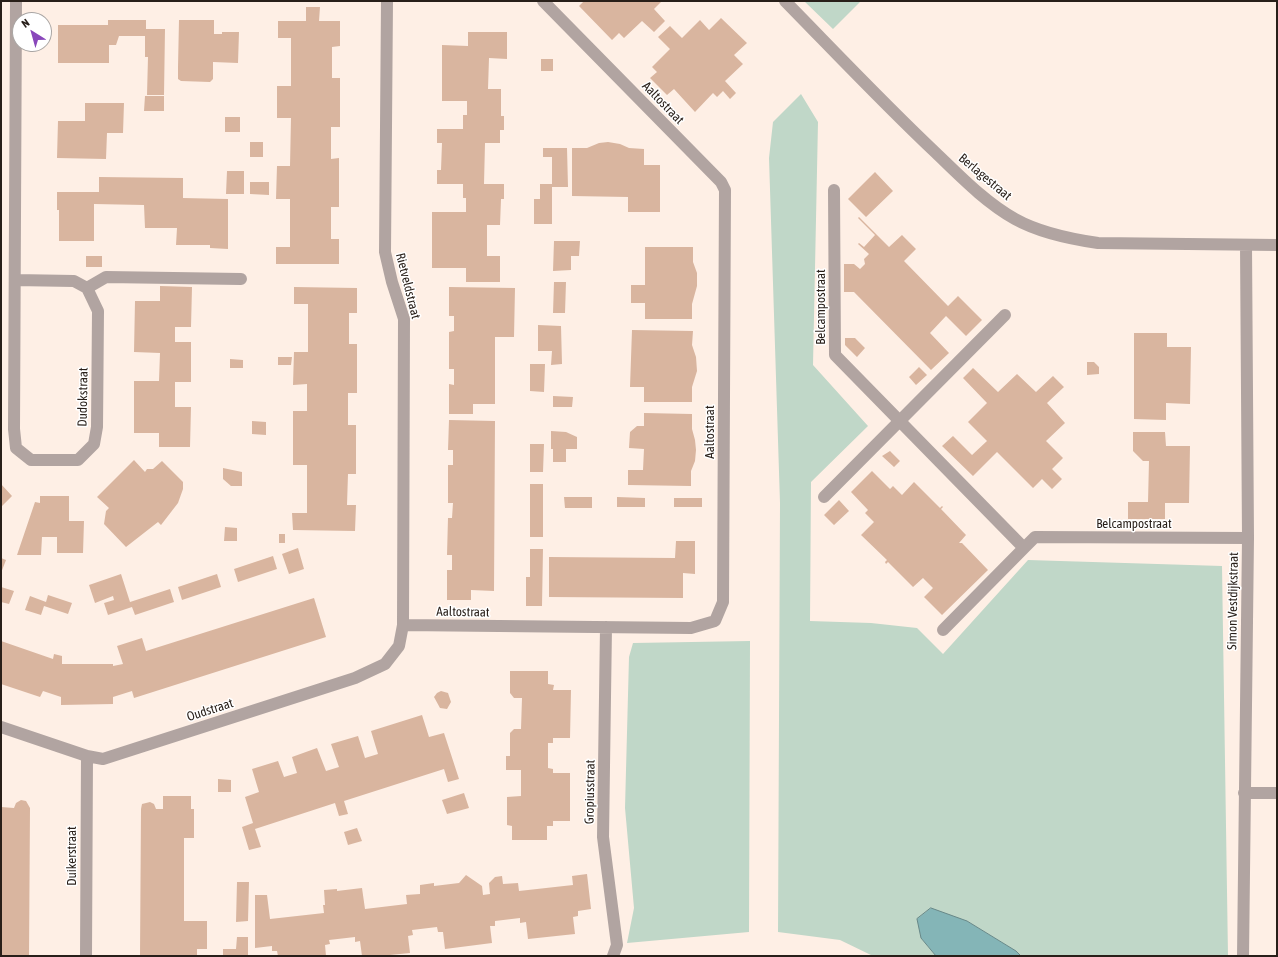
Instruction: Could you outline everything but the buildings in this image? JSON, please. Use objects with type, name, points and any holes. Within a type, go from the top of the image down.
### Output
[{"type":"street","name":"Dudokstraat","points":[[16,1],[14,429],[16,448],[31,460],[78,460],[94,444],[97,427],[98,311],[87,288]]},
{"type":"street","name":"Rietveldstraat","points":[[387,1],[385,252],[392,282],[404,319],[403,625]]},
{"type":"street","name":"Aaltostraat","points":[[403,625],[691,628],[715,621],[723,602],[725,190],[721,182],[543,1]]},
{"type":"street","name":"Berlagestraat","points":[[784,1],[904,123],[983,197],[1015,219],[1044,231],[1070,239],[1098,244],[1277,245]]},
{"type":"street","name":"Belcampostraat","points":[[834,190],[835,355],[1024,548]]},
{"type":"street","name":"Simon Vestdijkstraat","points":[[1243,956],[1248,538],[1246,246]]},
{"type":"street","points":[[15,280],[74,281],[87,288],[106,277],[241,278]]},
{"type":"street","points":[[824,497],[1004,315]]},
{"type":"street","name":"Belcampostraat","points":[[942,630],[1035,537],[1248,538]]},
{"type":"street","name":"Oudstraat","points":[[1,727],[87,756],[103,759],[355,678],[384,664],[399,646],[403,625]]},
{"type":"street","name":"Gropiusstraat","points":[[606,627],[603,837],[617,945],[613,956]]},
{"type":"street","name":"Duikerstraat","points":[[86,956],[87,756]]},
{"type":"street","points":[[1244,793],[1277,793]]},
{"type":"green space","points":[[804,1],[864,1],[860,2],[833,29]]},
{"type":"green space","points":[[801,94],[818,122],[813,365],[868,426],[811,482],[810,621],[871,623],[917,628],[943,654],[1028,560],[1222,566],[1228,956],[1021,956],[1016,951],[967,921],[921,938],[936,956],[873,956],[840,940],[778,932],[780,503],[769,158],[773,122]]},
{"type":"green space","points":[[750,641],[749,932],[627,943],[634,908],[625,808],[629,657],[633,643]]},
{"type":"water","points":[[931,908],[967,921],[1016,951],[1021,956],[936,956],[921,938],[917,919]]}]
